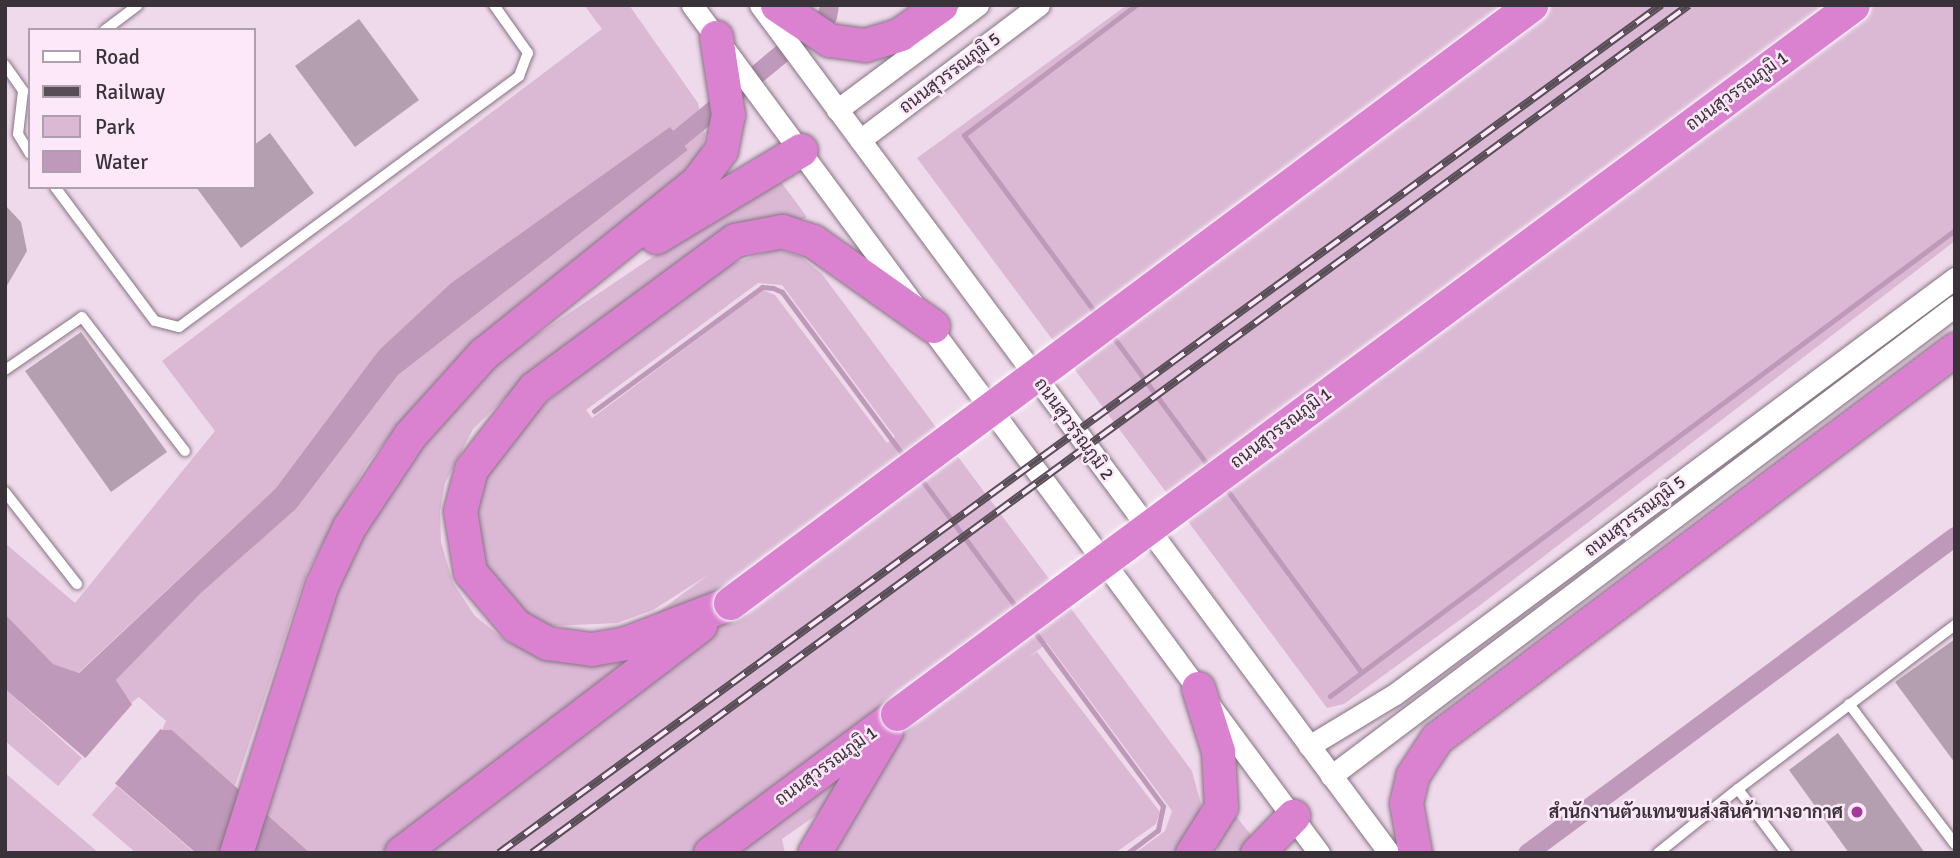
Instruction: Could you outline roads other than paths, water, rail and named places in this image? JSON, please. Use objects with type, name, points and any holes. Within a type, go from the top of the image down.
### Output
[{"type":"highway","points":[[777,5],[829,40],[865,45],[900,34],[942,5]]},
{"type":"highway","points":[[401,853],[730,603],[1531,5]]},
{"type":"highway","name":"ถนนสุวรรณภูมิ 1","points":[[710,853],[1853,5]]},
{"type":"highway","points":[[236,853],[322,584],[349,527],[410,435],[483,354],[697,181],[721,150],[729,115],[716,37]]},
{"type":"highway","points":[[548,301],[801,150]]},
{"type":"highway","points":[[730,603],[626,643],[592,649],[547,643],[489,601],[470,572],[460,511],[471,469],[521,401],[735,240],[766,231],[813,241],[849,261],[933,326]]},
{"type":"highway","points":[[1415,853],[1406,803],[1423,754],[1955,349]]},
{"type":"highway","points":[[1192,853],[1221,807],[1218,751],[1198,688]]},
{"type":"highway","points":[[814,853],[897,714]]},
{"type":"highway","points":[[1257,853],[1293,816]]},
{"type":"street","points":[[692,5],[933,326],[1319,853]]},
{"type":"street","name":"ถนนสุวรรณภูมิ 2","points":[[760,5],[1389,853]]},
{"type":"street","points":[[837,110],[978,5]]},
{"type":"street","name":"ถนนสุวรรณภูมิ 5","points":[[860,140],[1039,5]]},
{"type":"street","name":"ถนนสุวรรณภูมิ 5","points":[[1309,746],[1395,694],[1955,278]]},
{"type":"street","name":"ถนนสุวรรณภูมิ 5","points":[[1331,776],[1955,306]]},
{"type":"lane","points":[[108,28],[138,5]]},
{"type":"lane","points":[[56,189],[155,321],[179,327],[519,76],[528,53],[494,5]]},
{"type":"lane","points":[[5,65],[26,89],[18,134],[28,151]]},
{"type":"lane","points":[[5,370],[82,317],[185,450]]},
{"type":"lane","points":[[5,492],[77,584]]},
{"type":"lane","points":[[1658,853],[1955,625]]},
{"type":"lane","points":[[1849,704],[1955,844]]},
{"type":"lane","points":[[1738,789],[1786,853]]},
{"type":"lane","points":[[1671,842],[1680,853]]},
{"type":"water","points":[[670,127],[688,150],[398,375],[296,509],[201,593],[116,680],[131,703],[162,730],[172,730],[310,853],[196,853],[5,689],[5,614],[53,664],[79,673],[276,488],[379,350],[451,283]]},
{"type":"waterway","points":[[660,153],[827,16],[829,5]]},
{"type":"waterway","points":[[1097,315],[964,135],[1136,5]]},
{"type":"waterway","points":[[1330,696],[1955,230]]},
{"type":"waterway","points":[[594,411],[762,287],[773,288],[782,292],[906,459]]},
{"type":"waterway","points":[[1111,334],[1209,467]]},
{"type":"waterway","points":[[918,475],[1019,611]]},
{"type":"waterway","points":[[1224,486],[1361,672]]},
{"type":"waterway","points":[[1527,853],[1955,536]]},
{"type":"waterway","points":[[1031,627],[1163,806],[1158,830],[1127,853]]},
{"type":"railway","points":[[499,853],[1661,5]]},
{"type":"railway","points":[[532,853],[1689,5]]},
{"type":"place","name":"สำนักงานตัวแทนขนส่งสินค้าทางอากาศ","points":[[1857,812]]}]
